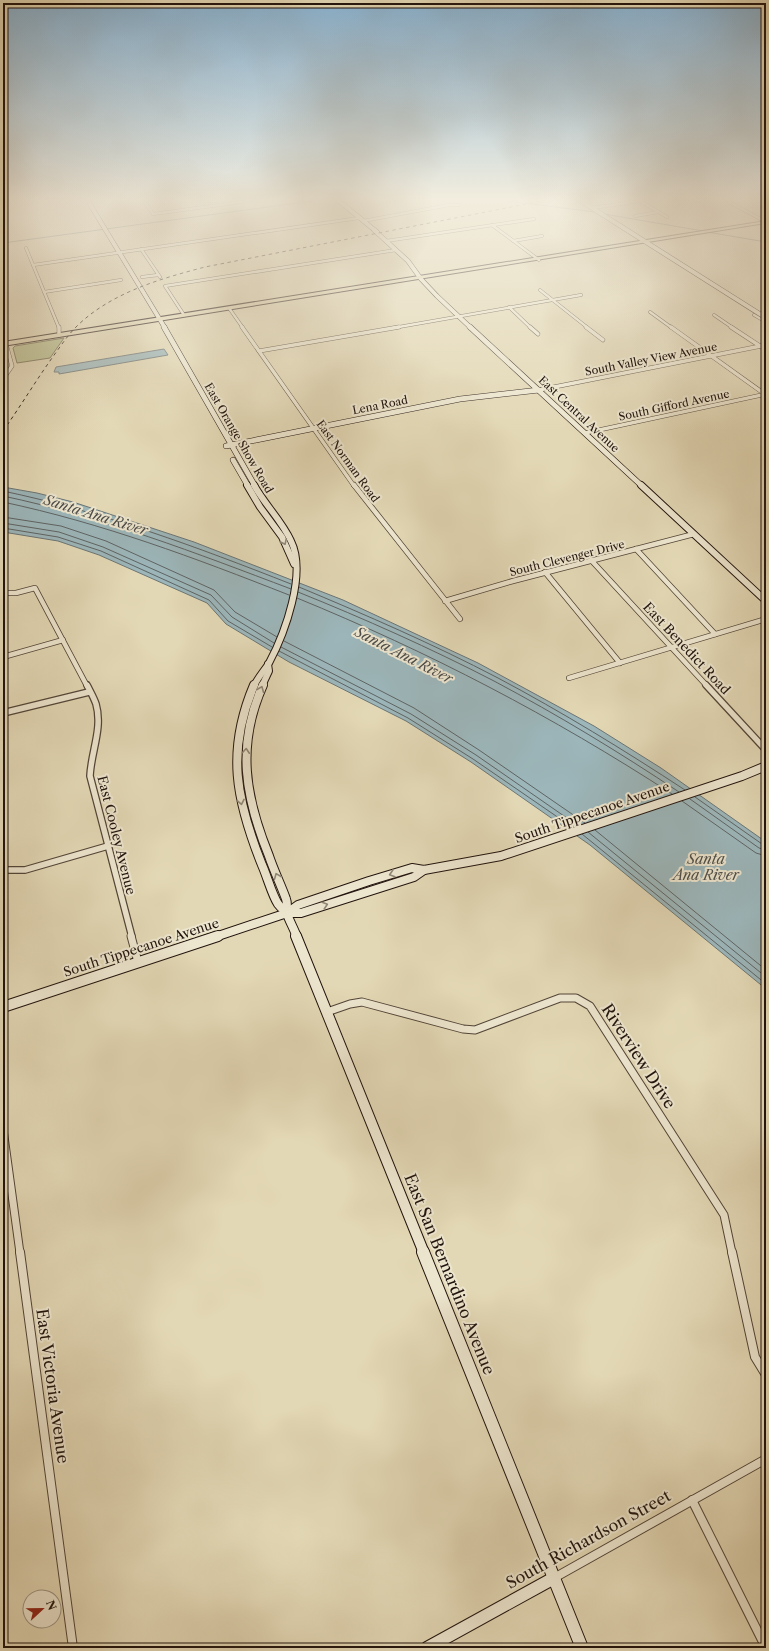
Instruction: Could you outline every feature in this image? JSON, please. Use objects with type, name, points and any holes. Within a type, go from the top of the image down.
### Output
[{"type":"main road","name":"East Orange Show Road","points":[[133,278],[228,445],[256,501],[285,529],[295,550],[296,587],[292,606],[268,664],[268,671],[248,713]]},
{"type":"main road","points":[[5,345],[59,335],[420,278]]},
{"type":"main road","name":"East Central Avenue","points":[[420,278],[458,316],[766,601]]},
{"type":"main road","points":[[703,278],[766,318]]},
{"type":"main road","points":[[5,345],[184,315],[230,309]]},
{"type":"main road","name":"Lena Road","points":[[228,445],[460,399],[539,390]]},
{"type":"main road","name":"East San Bernardino Avenue","points":[[248,713],[239,736],[236,764],[242,807],[249,830],[278,904],[287,912],[582,1648]]},
{"type":"main road","name":"South Tippecanoe Avenue","points":[[3,1007],[287,912],[301,913],[414,877],[424,870],[495,857],[742,776],[766,766]]},
{"type":"main road","name":"South Richardson Street","points":[[427,1648],[554,1578]]},
{"type":"street","points":[[38,278],[59,327],[59,335]]},
{"type":"street","points":[[184,315],[165,286],[216,278]]},
{"type":"street","points":[[44,292],[121,280]]},
{"type":"street","points":[[540,290],[603,340]]},
{"type":"street","points":[[259,351],[581,294]]},
{"type":"street","points":[[509,307],[538,334]]},
{"type":"street","name":"East Norman Road","points":[[230,309],[367,504],[460,619]]},
{"type":"street","points":[[650,312],[766,395]]},
{"type":"street","points":[[714,315],[766,350]]},
{"type":"street","points":[[754,315],[766,322]]},
{"type":"street","points":[[3,379],[12,366],[5,345]]},
{"type":"street","name":"South Valley View Avenue","points":[[539,390],[766,346]]},
{"type":"street","name":"South Gifford Avenue","points":[[585,433],[766,395]]},
{"type":"street","name":"South Clevenger Drive","points":[[445,601],[545,572],[694,534]]},
{"type":"street","points":[[636,549],[715,634]]},
{"type":"street","name":"East Benedict Road","points":[[591,560],[766,750]]},
{"type":"street","points":[[545,572],[620,663]]},
{"type":"street","name":"East Cooley Avenue","points":[[3,593],[16,593],[35,588],[96,703],[100,720],[98,735],[91,760],[90,776],[138,962]]},
{"type":"street","points":[[569,678],[766,619]]},
{"type":"street","points":[[3,657],[63,640]]},
{"type":"street","points":[[3,713],[89,692]]},
{"type":"street","points":[[8,870],[25,870],[108,846]]},
{"type":"street","name":"Riverview Drive","points":[[327,1012],[355,1002],[368,1003],[463,1029],[475,1030],[565,997],[580,1000],[590,1006],[724,1215],[755,1357],[766,1375]]},
{"type":"street","name":"East Victoria Avenue","points":[[3,1129],[73,1648]]},
{"type":"street","name":"South Richardson Street","points":[[554,1578],[766,1459]]},
{"type":"street","points":[[692,1500],[766,1648]]},
{"type":"green space","points":[[64,338],[50,358],[17,363],[13,348],[15,346]]},
{"type":"water","points":[[164,349],[168,355],[59,374],[59,372],[54,372],[56,367]]},
{"type":"water","name":"Santa Ana River","points":[[3,487],[37,493],[73,502],[194,542],[343,600],[478,663],[594,726],[661,768],[766,842],[766,989],[590,845],[471,762],[406,721],[289,662],[226,624],[207,603],[99,555],[58,541],[3,532]]},
{"type":"railway","points":[[3,431],[46,367],[77,326],[90,314],[120,296],[166,278]]}]
